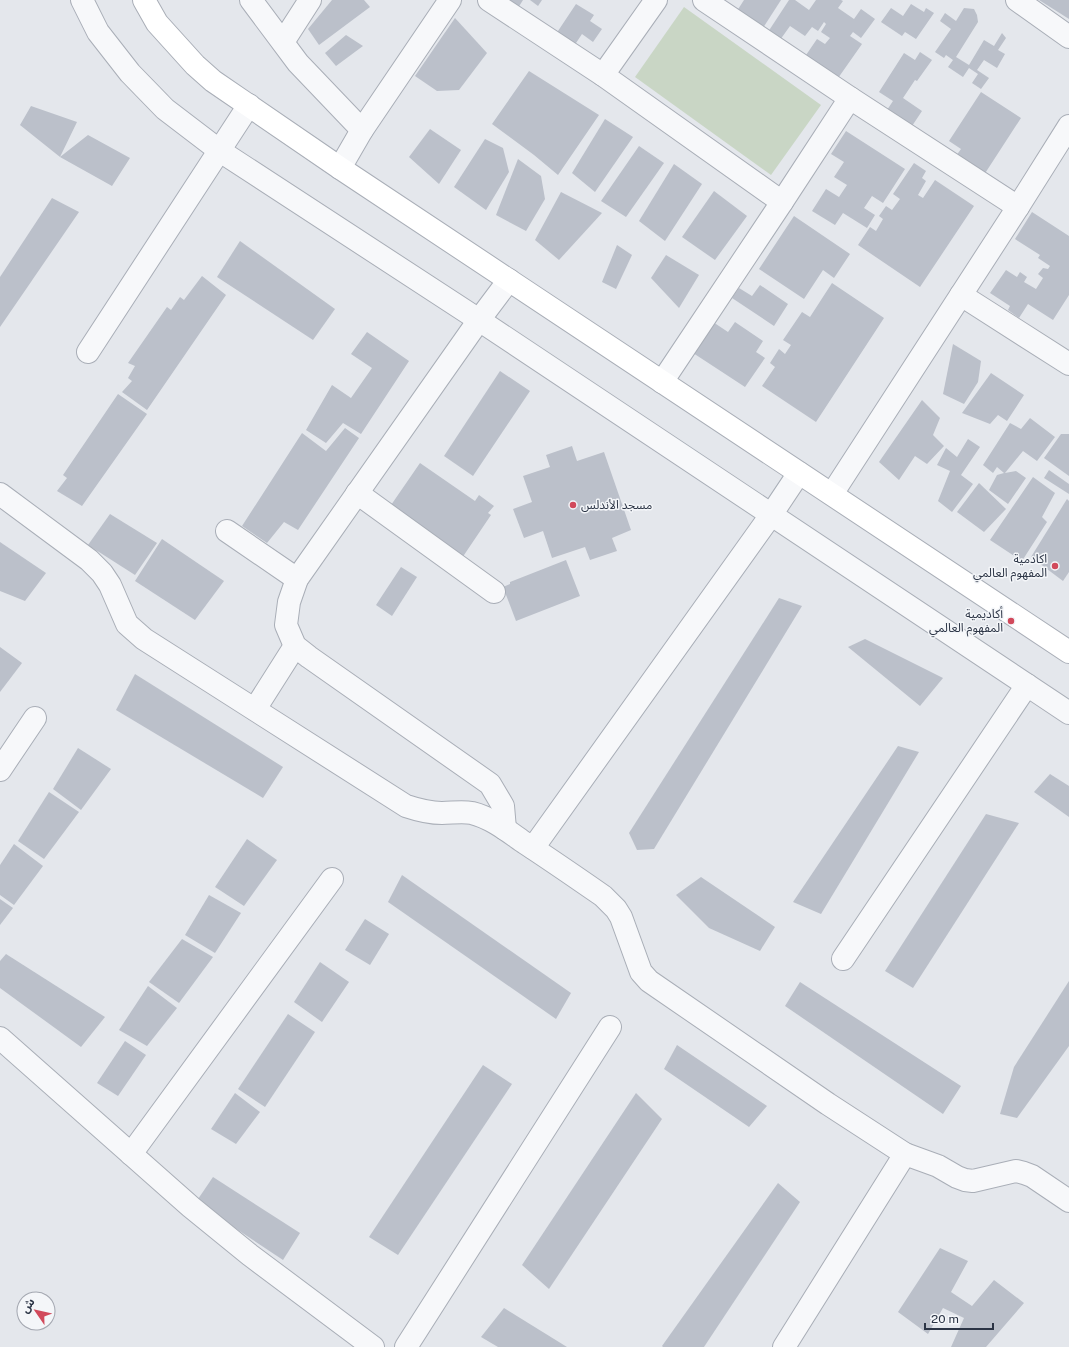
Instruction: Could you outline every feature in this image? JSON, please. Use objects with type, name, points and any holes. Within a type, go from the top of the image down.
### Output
[{"type":"main road","points":[[144,0],[157,23],[195,65],[213,81],[340,168],[1069,652]]},
{"type":"street","points":[[82,0],[98,32],[130,73],[166,109],[220,151],[479,320],[1069,713]]},
{"type":"street","points":[[251,0],[298,62],[362,130]]},
{"type":"street","points":[[282,42],[310,0]]},
{"type":"street","points":[[340,168],[362,130],[450,0]]},
{"type":"street","points":[[489,0],[603,75],[782,202]]},
{"type":"street","points":[[603,75],[656,0]]},
{"type":"street","points":[[704,0],[850,98],[1018,207]]},
{"type":"street","points":[[1017,0],[1069,37]]},
{"type":"street","points":[[662,382],[850,98]]},
{"type":"street","points":[[88,352],[249,105]]},
{"type":"street","points":[[832,494],[961,296],[1069,126]]},
{"type":"street","points":[[506,829],[503,806],[490,784],[295,646],[286,625],[289,602],[297,579],[479,320],[509,280]]},
{"type":"street","points":[[961,296],[1069,364]]},
{"type":"street","points":[[533,848],[771,515],[799,473]]},
{"type":"street","points":[[357,493],[494,592]]},
{"type":"street","points":[[0,494],[89,560],[102,573],[110,585],[127,624],[144,639],[406,806],[429,812],[472,813],[486,818],[506,829],[603,896],[610,902],[621,917],[641,972],[649,981],[828,1104],[904,1154],[938,1166],[956,1177],[973,1181],[1016,1171],[1032,1176],[1069,1201]]},
{"type":"street","points":[[227,531],[297,579]]},
{"type":"street","points":[[255,709],[295,646]]},
{"type":"street","points":[[843,959],[1027,685]]},
{"type":"street","points":[[0,770],[35,718]]},
{"type":"street","points":[[131,1154],[332,879]]},
{"type":"street","points":[[406,1347],[610,1027]]},
{"type":"street","points":[[0,1038],[191,1207],[250,1255],[374,1347]]},
{"type":"street","points":[[784,1347],[904,1154]]},
{"type":"green space","points":[[684,7],[821,105],[771,175],[635,77]]},
{"type":"building","points":[[332,0],[364,0],[370,7],[319,45],[308,29]]},
{"type":"building","points":[[507,0],[523,0],[518,8]]},
{"type":"building","points":[[530,0],[542,0],[538,6]]},
{"type":"building","points":[[744,0],[781,0],[761,31],[735,14]]},
{"type":"building","points":[[789,0],[795,0],[809,10],[816,0],[841,0],[843,1],[838,8],[854,19],[861,9],[875,19],[861,38],[853,32],[850,36],[862,44],[836,81],[804,58],[817,39],[825,44],[830,38],[821,32],[826,24],[824,22],[818,31],[812,27],[805,36],[790,26],[780,40],[768,32]]},
{"type":"building","points":[[1039,0],[1069,0],[1069,19]]},
{"type":"building","points":[[576,4],[594,15],[590,21],[602,29],[593,42],[582,34],[574,46],[556,34]]},
{"type":"building","points":[[911,4],[924,12],[926,8],[934,13],[916,39],[905,32],[902,36],[881,22],[891,8],[903,16]]},
{"type":"building","points":[[964,8],[974,9],[978,22],[956,57],[969,65],[984,40],[994,46],[1002,33],[1006,38],[998,50],[1005,54],[997,68],[984,60],[977,70],[989,78],[981,89],[972,83],[978,74],[969,68],[963,77],[948,67],[953,60],[946,55],[944,58],[935,52],[951,29],[940,21],[945,13],[956,21]]},
{"type":"building","points":[[455,18],[487,53],[459,90],[437,91],[415,76]]},
{"type":"building","points":[[346,35],[363,46],[336,66],[325,53]]},
{"type":"building","points":[[920,52],[932,60],[917,81],[915,80],[903,98],[922,111],[910,129],[887,110],[893,101],[879,92],[904,53],[915,60]]},
{"type":"building","points":[[529,71],[599,115],[558,175],[492,124]]},
{"type":"building","points":[[981,92],[1021,118],[982,178],[953,160],[961,149],[949,141]]},
{"type":"building","points":[[31,106],[77,122],[60,157],[20,125]]},
{"type":"building","points":[[605,119],[633,137],[595,192],[572,173]]},
{"type":"building","points":[[430,129],[461,150],[439,184],[409,157]]},
{"type":"building","points":[[846,131],[905,169],[883,203],[872,196],[864,208],[875,215],[867,228],[843,213],[835,225],[812,211],[826,189],[839,197],[847,185],[834,177],[844,162],[831,154]]},
{"type":"building","points":[[88,135],[130,158],[112,186],[60,157]]},
{"type":"building","points":[[485,139],[503,148],[509,172],[486,210],[454,187]]},
{"type":"building","points":[[639,146],[664,163],[626,217],[601,201]]},
{"type":"building","points":[[518,159],[541,176],[545,199],[526,231],[496,215]]},
{"type":"building","points":[[914,163],[926,171],[922,178],[926,181],[918,195],[923,198],[935,180],[974,206],[920,287],[858,245],[870,227],[876,231],[883,219],[879,216],[886,206],[892,210],[900,199],[893,194]]},
{"type":"building","points":[[674,164],[702,184],[665,241],[639,221]]},
{"type":"building","points":[[714,191],[747,216],[715,260],[682,237]]},
{"type":"building","points":[[561,192],[602,213],[559,260],[535,240]]},
{"type":"building","points":[[52,198],[79,212],[0,327],[0,277]]},
{"type":"building","points":[[1032,212],[1069,236],[1069,295],[1053,320],[1028,304],[1019,318],[1008,310],[1010,306],[990,293],[1006,270],[1017,277],[1020,272],[1027,277],[1024,282],[1036,289],[1043,278],[1038,274],[1043,268],[1048,269],[1050,266],[1038,258],[1040,255],[1015,239]]},
{"type":"building","points":[[794,216],[850,254],[834,278],[823,270],[804,299],[759,269]]},
{"type":"building","points":[[240,241],[335,309],[313,340],[217,277]]},
{"type":"building","points":[[617,245],[632,255],[616,289],[602,282]]},
{"type":"building","points":[[666,255],[699,275],[679,308],[651,278]]},
{"type":"building","points":[[202,276],[226,295],[147,410],[122,392],[132,381],[128,378],[135,366],[128,363],[167,307],[171,310],[180,297],[184,300]]},
{"type":"building","points":[[832,283],[884,318],[816,422],[762,386],[775,367],[770,363],[779,349],[785,354],[791,345],[783,340],[802,312],[810,317]]},
{"type":"building","points":[[760,285],[788,304],[774,326],[732,298],[739,288],[752,296]]},
{"type":"building","points":[[710,320],[728,332],[735,322],[763,341],[756,352],[765,358],[745,387],[690,351]]},
{"type":"building","points":[[367,332],[409,361],[361,434],[343,423],[326,443],[306,430],[332,385],[351,398],[372,368],[351,354]]},
{"type":"building","points":[[953,344],[981,361],[978,382],[964,404],[943,394]]},
{"type":"building","points":[[500,371],[530,391],[473,476],[444,456]]},
{"type":"building","points":[[991,373],[1024,395],[1007,421],[998,415],[990,424],[962,413]]},
{"type":"building","points":[[118,394],[147,414],[82,506],[57,491],[67,478],[63,475]]},
{"type":"building","points":[[922,400],[940,418],[933,435],[944,446],[927,464],[915,456],[899,480],[879,462]]},
{"type":"building","points":[[1030,418],[1055,437],[1037,461],[1023,451],[1005,473],[1016,471],[1026,478],[1008,504],[989,490],[997,475],[1004,473],[997,467],[993,473],[983,465],[1010,423],[1021,429]]},
{"type":"building","points":[[345,428],[359,438],[298,530],[284,522],[267,543],[242,526],[302,433],[326,451]]},
{"type":"building","points":[[1061,434],[1069,434],[1069,476],[1044,458]]},
{"type":"building","points":[[968,439],[980,447],[961,475],[973,484],[952,512],[938,501],[950,471],[937,465],[946,448],[957,457]]},
{"type":"building","name":"مسجد الأندلس","points":[[572,446],[577,461],[604,452],[631,530],[612,538],[617,551],[590,560],[585,547],[552,558],[543,531],[524,538],[513,509],[532,502],[523,476],[550,467],[546,455]]},
{"type":"building","points":[[420,463],[475,501],[479,495],[494,506],[488,513],[491,515],[462,558],[389,508]]},
{"type":"building","points":[[1049,470],[1069,484],[1069,494],[1044,478]]},
{"type":"building","points":[[1033,477],[1055,493],[1042,517],[1047,522],[1022,561],[990,540]]},
{"type":"building","points":[[979,483],[1006,509],[984,532],[957,512]]},
{"type":"building","points":[[1067,499],[1069,501],[1069,572],[1063,581],[1031,557]]},
{"type":"building","points":[[110,514],[157,543],[135,575],[88,545]]},
{"type":"building","points":[[162,539],[224,581],[195,620],[135,581]]},
{"type":"building","points":[[0,542],[46,573],[25,601],[0,591]]},
{"type":"building","points":[[566,560],[580,596],[516,621],[503,587],[510,584],[510,582]]},
{"type":"building","points":[[401,567],[417,577],[392,616],[376,605]]},
{"type":"building","points":[[779,598],[802,606],[654,849],[637,850],[629,833]]},
{"type":"building","points":[[865,639],[943,678],[920,706],[848,647]]},
{"type":"building","points":[[0,647],[22,663],[0,692]]},
{"type":"building","points":[[135,674],[283,767],[263,798],[116,710]]},
{"type":"building","points":[[898,746],[919,752],[821,914],[793,902]]},
{"type":"building","points":[[78,748],[111,769],[81,810],[53,789]]},
{"type":"building","points":[[1050,774],[1069,786],[1069,817],[1034,792]]},
{"type":"building","points":[[49,792],[79,812],[44,859],[18,841]]},
{"type":"building","points":[[986,814],[1019,823],[913,988],[885,971]]},
{"type":"building","points":[[247,839],[277,860],[244,906],[215,887]]},
{"type":"building","points":[[14,844],[43,866],[14,905],[0,895],[0,865]]},
{"type":"building","points":[[402,875],[571,993],[556,1019],[388,902]]},
{"type":"building","points":[[701,877],[775,927],[760,951],[709,928],[676,895]]},
{"type":"building","points":[[209,895],[241,913],[215,953],[185,935]]},
{"type":"building","points":[[0,899],[13,908],[0,925]]},
{"type":"building","points":[[365,919],[389,934],[370,965],[345,950]]},
{"type":"building","points":[[182,939],[213,957],[179,1003],[149,982]]},
{"type":"building","points":[[6,954],[105,1017],[81,1047],[0,988],[0,961]]},
{"type":"building","points":[[320,962],[349,982],[322,1022],[294,1002]]},
{"type":"building","points":[[1069,981],[1069,1046],[1017,1118],[1000,1114],[1014,1067]]},
{"type":"building","points":[[800,982],[961,1086],[943,1114],[785,1006]]},
{"type":"building","points":[[148,986],[177,1008],[147,1046],[119,1030]]},
{"type":"building","points":[[288,1014],[315,1032],[265,1107],[238,1089]]},
{"type":"building","points":[[125,1041],[146,1055],[118,1096],[97,1083]]},
{"type":"building","points":[[677,1045],[767,1106],[749,1127],[664,1069]]},
{"type":"building","points":[[483,1065],[512,1084],[398,1255],[369,1237]]},
{"type":"building","points":[[235,1093],[260,1112],[236,1144],[211,1129]]},
{"type":"building","points":[[636,1093],[662,1119],[549,1289],[522,1265]]},
{"type":"building","points":[[213,1177],[300,1233],[283,1260],[196,1202]]},
{"type":"building","points":[[778,1183],[800,1202],[704,1347],[663,1347],[662,1346]]},
{"type":"building","points":[[940,1248],[968,1261],[951,1292],[972,1306],[994,1280],[1024,1303],[986,1347],[951,1347],[964,1318],[943,1308],[928,1334],[898,1312]]},
{"type":"building","points":[[504,1308],[567,1347],[498,1347],[481,1337]]},
{"type":"place","name":"مسجد الأندلس","points":[[573,505]]},
{"type":"place","name":"اكادمية المفهوم العالمي","points":[[1055,566]]},
{"type":"place","name":"أكاديمية المفهوم العالمي","points":[[1011,621]]}]
